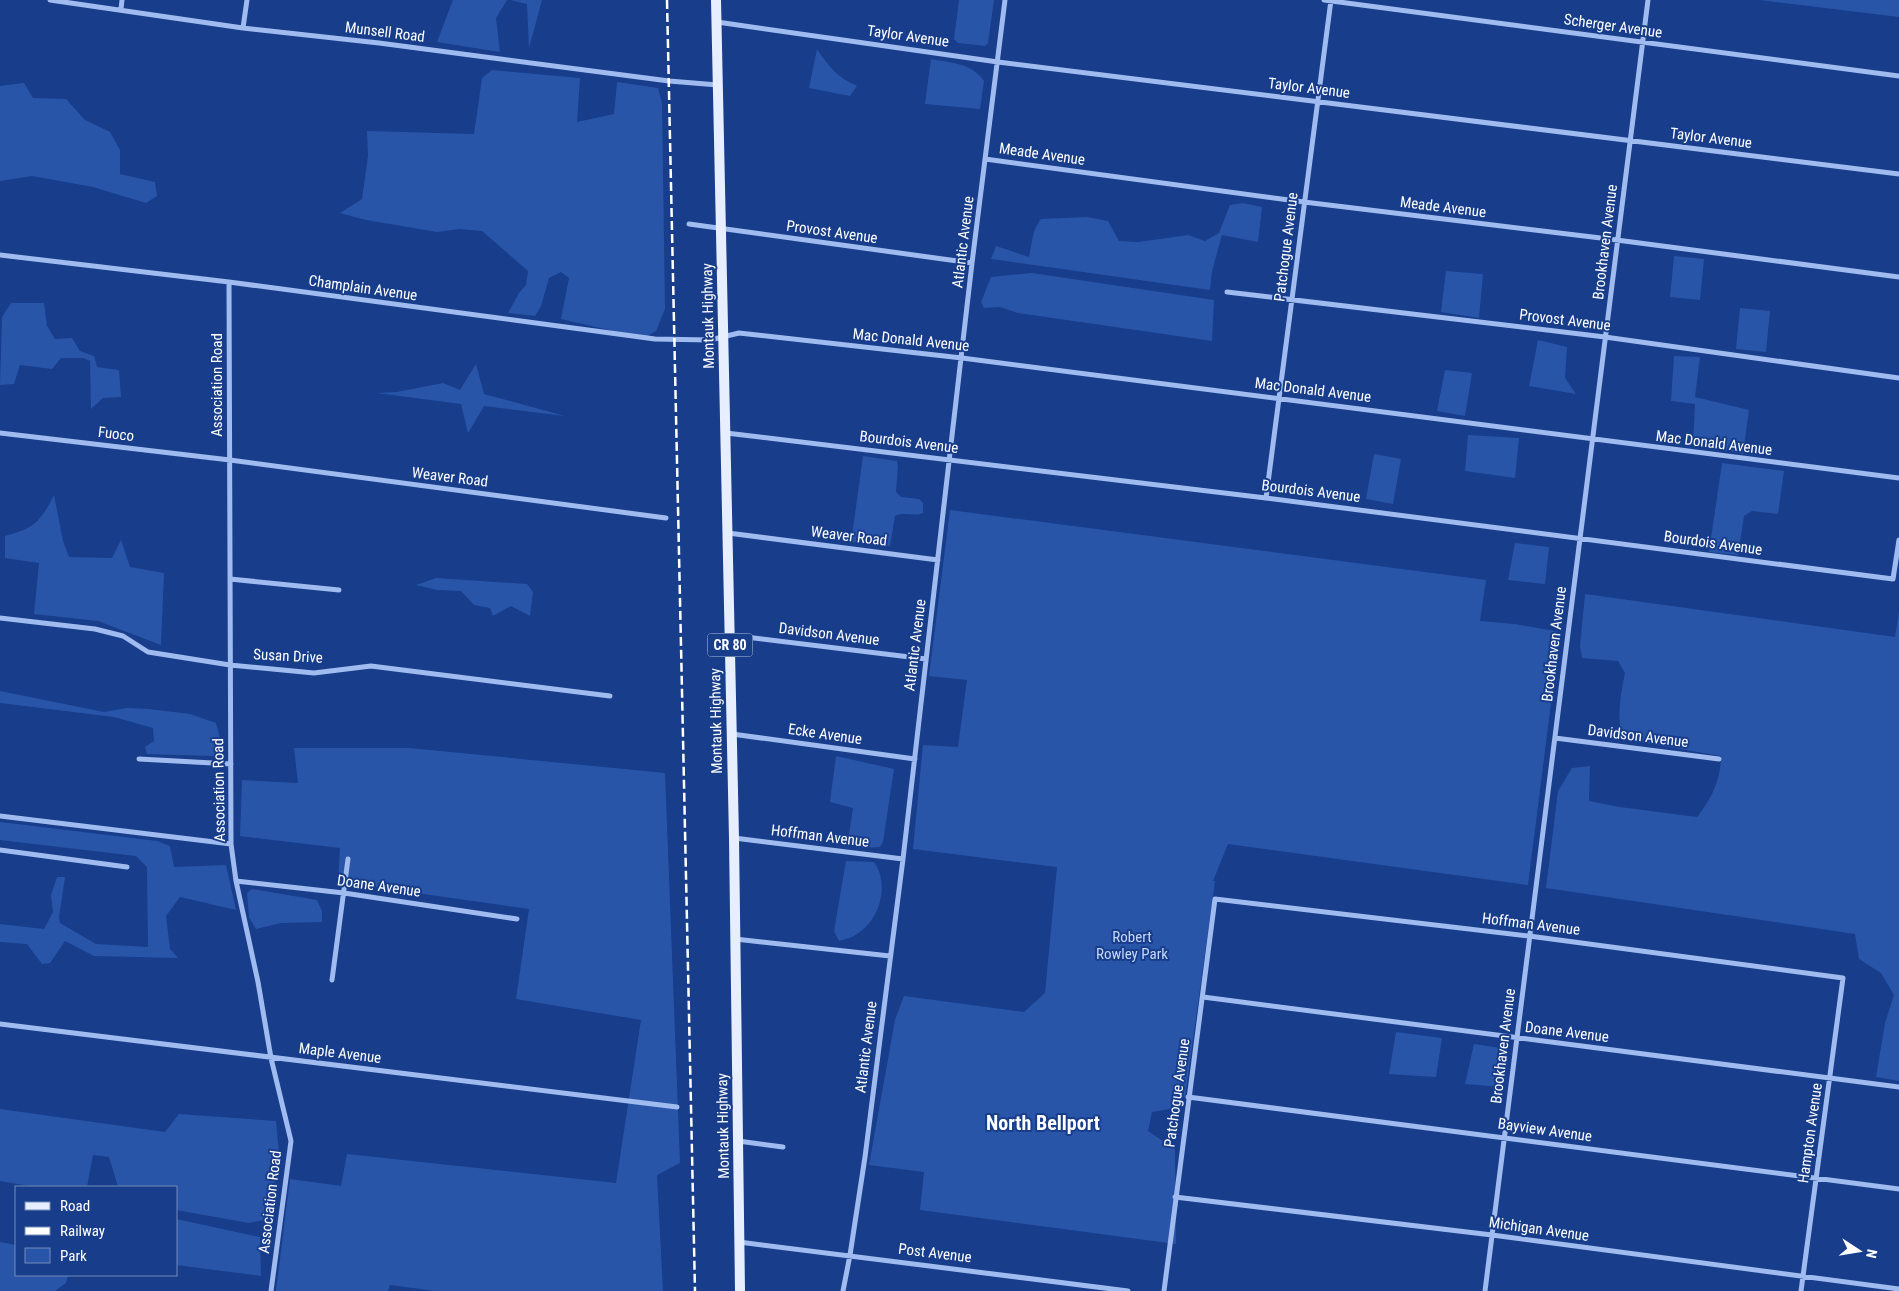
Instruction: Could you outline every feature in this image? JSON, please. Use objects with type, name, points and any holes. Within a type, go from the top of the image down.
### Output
[{"type":"main road","name":"Montauk Highway","points":[[716,0],[734,838],[740,1291]]},
{"type":"street","name":"Munsell Road","points":[[50,0],[243,28],[379,43],[676,82],[718,85]]},
{"type":"street","points":[[122,0],[122,9]]},
{"type":"street","points":[[243,28],[247,0]]},
{"type":"street","name":"Atlantic Avenue","points":[[843,1291],[850,1255],[878,1059],[1005,0]]},
{"type":"street","name":"Scherger Avenue","points":[[1324,0],[1899,76]]},
{"type":"street","name":"Patchogue Avenue","points":[[1266,498],[1330,0]]},
{"type":"street","name":"Brookhaven Avenue","points":[[1484,1291],[1648,0]]},
{"type":"street","name":"Taylor Avenue","points":[[717,22],[998,62],[1899,174]]},
{"type":"street","name":"Meade Avenue","points":[[985,159],[1304,202],[1618,240],[1899,277]]},
{"type":"street","name":"Provost Avenue","points":[[689,224],[972,263]]},
{"type":"street","name":"Champlain Avenue","points":[[0,255],[229,282],[644,338],[710,340],[723,337]]},
{"type":"street","name":"Association Road","points":[[229,282],[231,844],[236,881],[258,982],[271,1058],[291,1141],[271,1291]]},
{"type":"street","name":"Provost Avenue","points":[[1227,292],[1605,337],[1899,378]]},
{"type":"street","name":"Mac Donald Avenue","points":[[723,337],[739,333],[962,358],[1899,478]]},
{"type":"street","name":"Fuoco","points":[[0,433],[230,460]]},
{"type":"street","name":"Bourdois Avenue","points":[[725,433],[1266,498],[1894,579],[1899,540]]},
{"type":"street","name":"Weaver Road","points":[[230,460],[666,518]]},
{"type":"street","name":"Weaver Road","points":[[727,532],[938,560]]},
{"type":"street","points":[[230,580],[339,590]]},
{"type":"street","name":"Susan Drive","points":[[0,618],[95,630],[123,636],[148,652],[230,666],[314,673],[371,666],[610,696]]},
{"type":"street","name":"Davidson Avenue","points":[[730,635],[926,658]]},
{"type":"street","name":"Ecke Avenue","points":[[732,734],[915,759]]},
{"type":"street","name":"Davidson Avenue","points":[[1554,738],[1718,759]]},
{"type":"street","points":[[139,759],[231,764]]},
{"type":"street","points":[[0,816],[231,844]]},
{"type":"street","name":"Hoffman Avenue","points":[[734,838],[903,859]]},
{"type":"street","points":[[0,850],[128,867]]},
{"type":"street","points":[[332,980],[348,859]]},
{"type":"street","name":"Doane Avenue","points":[[236,881],[344,893],[517,919]]},
{"type":"street","name":"Patchogue Avenue","points":[[1164,1291],[1215,899]]},
{"type":"street","name":"Hoffman Avenue","points":[[1215,899],[1530,936],[1843,978]]},
{"type":"street","points":[[735,939],[890,956]]},
{"type":"street","name":"Hampton Avenue","points":[[1801,1291],[1843,978]]},
{"type":"street","name":"Doane Avenue","points":[[1203,997],[1899,1086]]},
{"type":"street","name":"Maple Avenue","points":[[0,1024],[677,1107]]},
{"type":"street","name":"Bayview Avenue","points":[[1188,1096],[1899,1189]]},
{"type":"street","points":[[738,1140],[783,1147]]},
{"type":"street","name":"Michigan Avenue","points":[[1176,1197],[1899,1289]]},
{"type":"street","name":"Post Avenue","points":[[739,1242],[1128,1291]]},
{"type":"green space","points":[[453,0],[507,0],[496,18],[500,52],[437,42]]},
{"type":"green space","points":[[511,0],[542,0],[529,48],[527,4]]},
{"type":"green space","points":[[959,0],[994,0],[988,43],[985,46],[958,43],[954,39]]},
{"type":"green space","points":[[1760,0],[1899,0],[1899,17]]},
{"type":"green space","points":[[817,49],[834,71],[857,86],[850,96],[809,88]]},
{"type":"green space","points":[[931,59],[967,67],[979,75],[984,81],[980,109],[925,104]]},
{"type":"green space","points":[[492,70],[580,78],[577,122],[614,114],[617,82],[658,88],[662,103],[665,309],[656,331],[644,338],[561,319],[569,278],[561,272],[549,278],[541,306],[535,316],[508,313],[519,293],[526,285],[528,271],[482,231],[459,229],[437,232],[366,220],[340,213],[362,199],[368,156],[367,131],[474,134],[482,78]]},
{"type":"green space","points":[[24,83],[33,98],[66,99],[85,120],[110,132],[120,150],[120,174],[155,182],[157,196],[146,203],[93,187],[32,176],[0,181],[0,86]]},
{"type":"green space","points":[[1243,203],[1262,207],[1258,242],[1222,235],[1212,271],[1210,290],[991,259],[996,246],[1029,257],[1034,232],[1041,219],[1087,217],[1108,221],[1119,241],[1138,242],[1188,235],[1205,241],[1219,233],[1230,205]]},
{"type":"green space","points":[[1674,256],[1704,259],[1700,300],[1670,297]]},
{"type":"green space","points":[[1446,271],[1483,274],[1479,318],[1441,312]]},
{"type":"green space","points":[[1032,273],[1214,300],[1212,341],[1018,313],[1000,307],[984,308],[981,302],[991,277]]},
{"type":"green space","points":[[11,303],[44,303],[47,326],[55,339],[72,338],[80,351],[94,356],[97,367],[119,370],[121,397],[103,398],[91,409],[90,361],[83,358],[61,358],[52,369],[20,365],[14,384],[0,385],[2,317]]},
{"type":"green space","points":[[1740,308],[1770,311],[1766,352],[1736,349]]},
{"type":"green space","points":[[1538,340],[1567,347],[1565,378],[1576,394],[1529,386]]},
{"type":"green space","points":[[1674,356],[1700,357],[1695,397],[1749,410],[1743,454],[1693,444],[1695,404],[1671,401]]},
{"type":"green space","points":[[476,364],[484,394],[565,416],[484,406],[468,433],[461,404],[377,393],[397,392],[443,383],[460,390]]},
{"type":"green space","points":[[1445,370],[1472,373],[1465,416],[1437,411]]},
{"type":"green space","points":[[1468,435],[1519,438],[1515,478],[1465,471]]},
{"type":"green space","points":[[1374,454],[1401,459],[1393,504],[1366,499]]},
{"type":"green space","points":[[863,456],[897,461],[896,492],[901,497],[919,499],[923,503],[923,513],[895,516],[890,546],[853,542],[852,536]]},
{"type":"green space","points":[[1722,463],[1784,471],[1778,514],[1752,511],[1744,516],[1738,555],[1709,552]]},
{"type":"green space","points":[[54,495],[63,541],[69,557],[112,558],[121,540],[130,567],[164,573],[161,645],[98,621],[34,614],[39,563],[5,558],[5,536],[36,523],[45,512]]},
{"type":"green space","name":"Robert Rowley Park","points":[[950,510],[1486,580],[1480,621],[1515,624],[1560,632],[1528,885],[1228,844],[1213,881],[1215,881],[1185,1097],[1178,1096],[1175,1108],[1152,1112],[1148,1131],[1175,1149],[1176,1244],[920,1210],[924,1172],[869,1165],[895,1020],[904,996],[1024,1012],[1045,993],[1057,867],[913,849],[923,745],[958,747],[967,680],[929,676]]},
{"type":"green space","points":[[1515,543],[1549,547],[1545,584],[1508,580]]},
{"type":"green space","points":[[436,578],[527,584],[533,592],[530,616],[511,606],[493,616],[490,608],[474,605],[461,591],[437,590],[416,585]]},
{"type":"green space","points":[[1585,594],[1895,637],[1899,612],[1899,1081],[1876,1077],[1885,1023],[1894,995],[1881,973],[1859,959],[1855,934],[1546,888],[1558,791],[1572,768],[1590,766],[1589,801],[1697,817],[1715,788],[1721,764],[1721,756],[1622,739],[1620,706],[1625,673],[1618,661],[1582,658],[1580,646]]},
{"type":"green space","points":[[0,691],[104,712],[127,708],[190,714],[216,723],[220,739],[220,750],[213,756],[147,754],[145,747],[154,741],[153,728],[114,717],[0,703]]},
{"type":"green space","points":[[294,748],[409,748],[665,773],[680,1163],[657,1175],[663,1291],[435,1291],[390,1285],[388,1291],[276,1291],[290,1179],[341,1186],[347,1154],[616,1183],[641,1020],[516,999],[529,909],[338,882],[340,848],[240,836],[242,780],[298,783]]},
{"type":"green space","points":[[836,756],[894,769],[883,842],[880,847],[860,848],[848,841],[853,808],[830,802]]},
{"type":"green space","points":[[0,822],[157,841],[170,846],[174,867],[226,865],[236,910],[180,897],[166,916],[170,949],[178,958],[94,956],[65,941],[50,963],[42,964],[27,944],[0,942],[0,924],[44,929],[53,912],[51,895],[57,877],[65,877],[59,917],[60,923],[96,944],[148,947],[147,867],[136,856],[0,840]]},
{"type":"green space","points":[[846,861],[874,862],[879,871],[882,891],[877,911],[872,920],[865,928],[853,936],[839,941],[834,931]]},
{"type":"green space","points":[[252,889],[317,900],[322,911],[322,922],[281,923],[256,929],[249,917],[247,893]]},
{"type":"green space","points":[[1396,1032],[1442,1038],[1436,1077],[1389,1074]]},
{"type":"green space","points":[[1474,1044],[1507,1049],[1502,1087],[1465,1084]]},
{"type":"green space","points":[[0,1109],[165,1132],[179,1114],[276,1121],[279,1154],[269,1219],[249,1223],[178,1210],[178,1186],[118,1186],[109,1157],[93,1155],[87,1186],[30,1186],[0,1181]]},
{"type":"green space","points":[[178,1219],[260,1237],[261,1276],[178,1265]]},
{"type":"green space","points":[[0,1242],[15,1245],[15,1276],[68,1276],[66,1283],[55,1291],[0,1291]]},
{"type":"railway","points":[[667,0],[695,1291]]},
{"type":"district","name":"North Bellport","points":[[1043,1123]]}]
